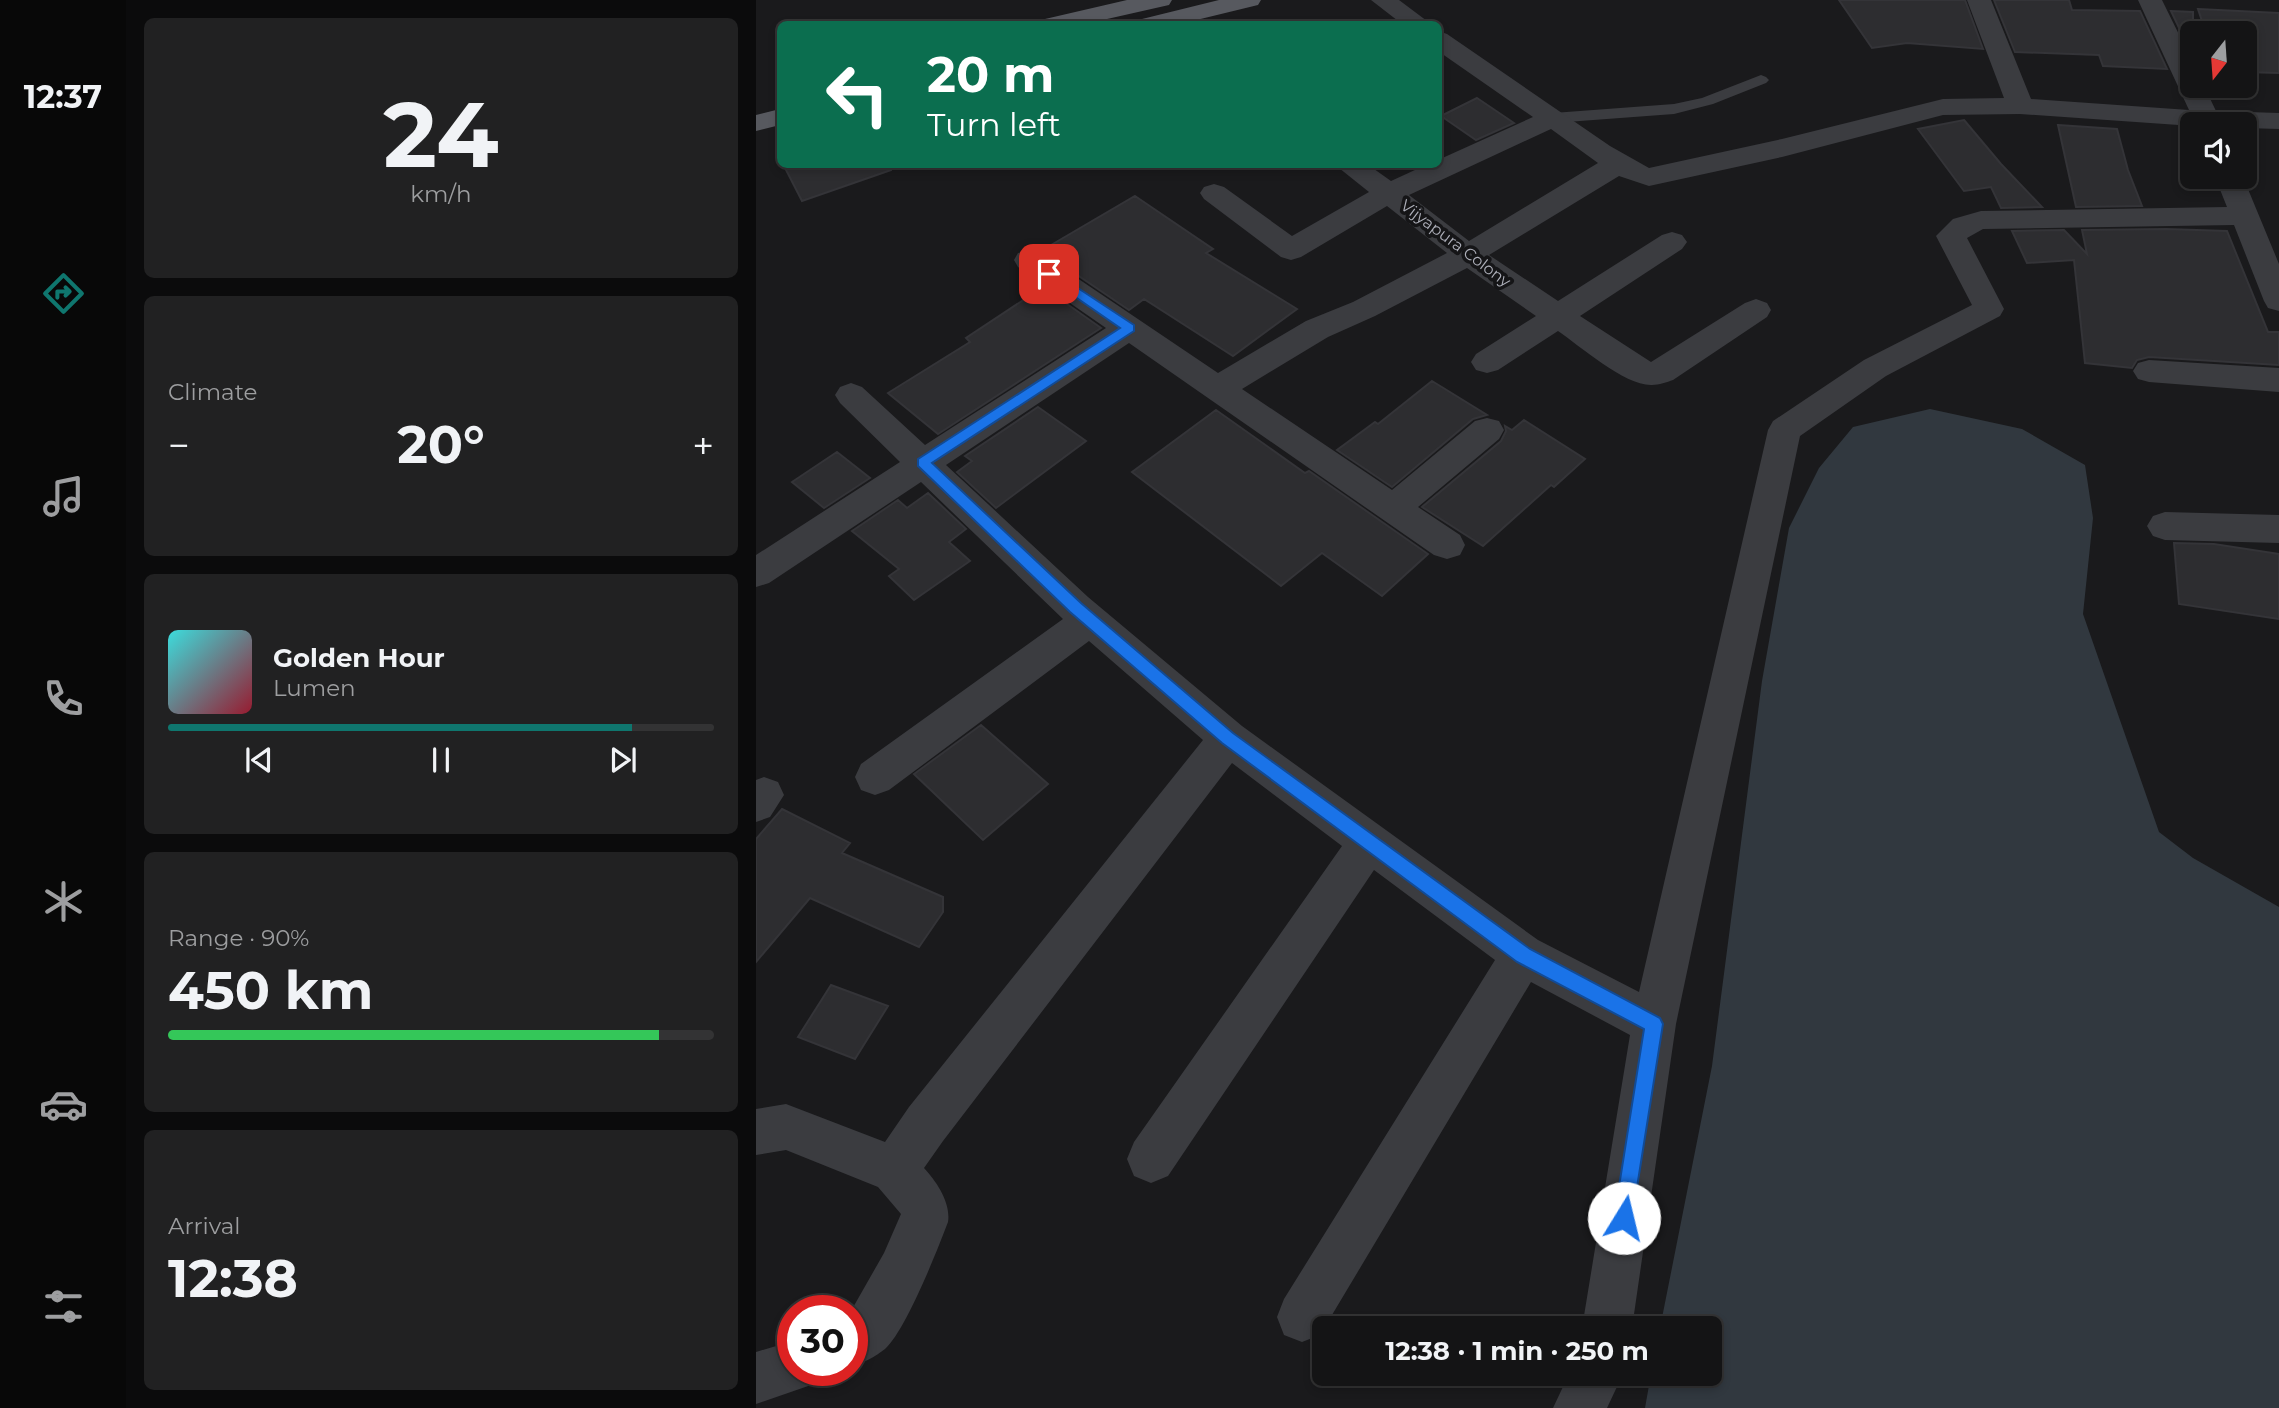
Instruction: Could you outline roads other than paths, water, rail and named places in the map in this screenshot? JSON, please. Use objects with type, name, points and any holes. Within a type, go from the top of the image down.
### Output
[{"type":"main road","points":[[1067,21],[1160,0]]},
{"type":"main road","points":[[1158,21],[1191,7],[1249,0]]},
{"type":"main road","points":[[756,123],[777,118]]},
{"type":"street","points":[[1383,0],[1414,21]]},
{"type":"street","points":[[1979,0],[2020,106]]},
{"type":"street","points":[[2150,0],[2203,112]]},
{"type":"street","points":[[1442,42],[1643,177],[1782,148],[1943,107],[2020,106],[2180,120]]},
{"type":"street","name":"Vijyapura Colony","points":[[1553,118],[1389,193],[1468,254],[1558,317],[1636,369],[1650,374],[1662,372],[1756,310]]},
{"type":"street","points":[[2257,121],[2279,121]]},
{"type":"street","points":[[1217,389],[1317,329],[1364,309],[1468,254],[1619,163]]},
{"type":"street","points":[[1214,193],[1291,250],[1389,193],[1354,168]]},
{"type":"street","points":[[2234,189],[2279,301]]},
{"type":"street","points":[[1610,1316],[1654,1024],[1785,430],[1875,368],[1989,309],[1951,236],[1963,226],[1981,220],[2244,216]]},
{"type":"street","points":[[1487,362],[1672,242]]},
{"type":"street","points":[[1029,260],[1395,507],[1447,545]]},
{"type":"street","points":[[756,573],[1129,328]]},
{"type":"street","points":[[2149,371],[2279,380]]},
{"type":"street","points":[[851,395],[1090,620],[1228,738],[1523,956],[1654,1024]]},
{"type":"street","points":[[1395,507],[1487,430]]},
{"type":"street","points":[[2165,526],[2279,530]]},
{"type":"street","points":[[875,777],[1090,620]]},
{"type":"street","points":[[895,1170],[926,1124],[1228,738]]},
{"type":"street","points":[[1151,1159],[1369,842]]},
{"type":"street","points":[[1302,1317],[1523,956]]},
{"type":"street","points":[[756,1132],[786,1127],[895,1170],[904,1185],[922,1202],[925,1217],[920,1235],[868,1330]]},
{"type":"street","points":[[756,1378],[777,1372]]},
{"type":"street","points":[[1579,1408],[1591,1386]]},
{"type":"lane","points":[[1553,118],[1674,109],[1707,101],[1762,80]]}]
